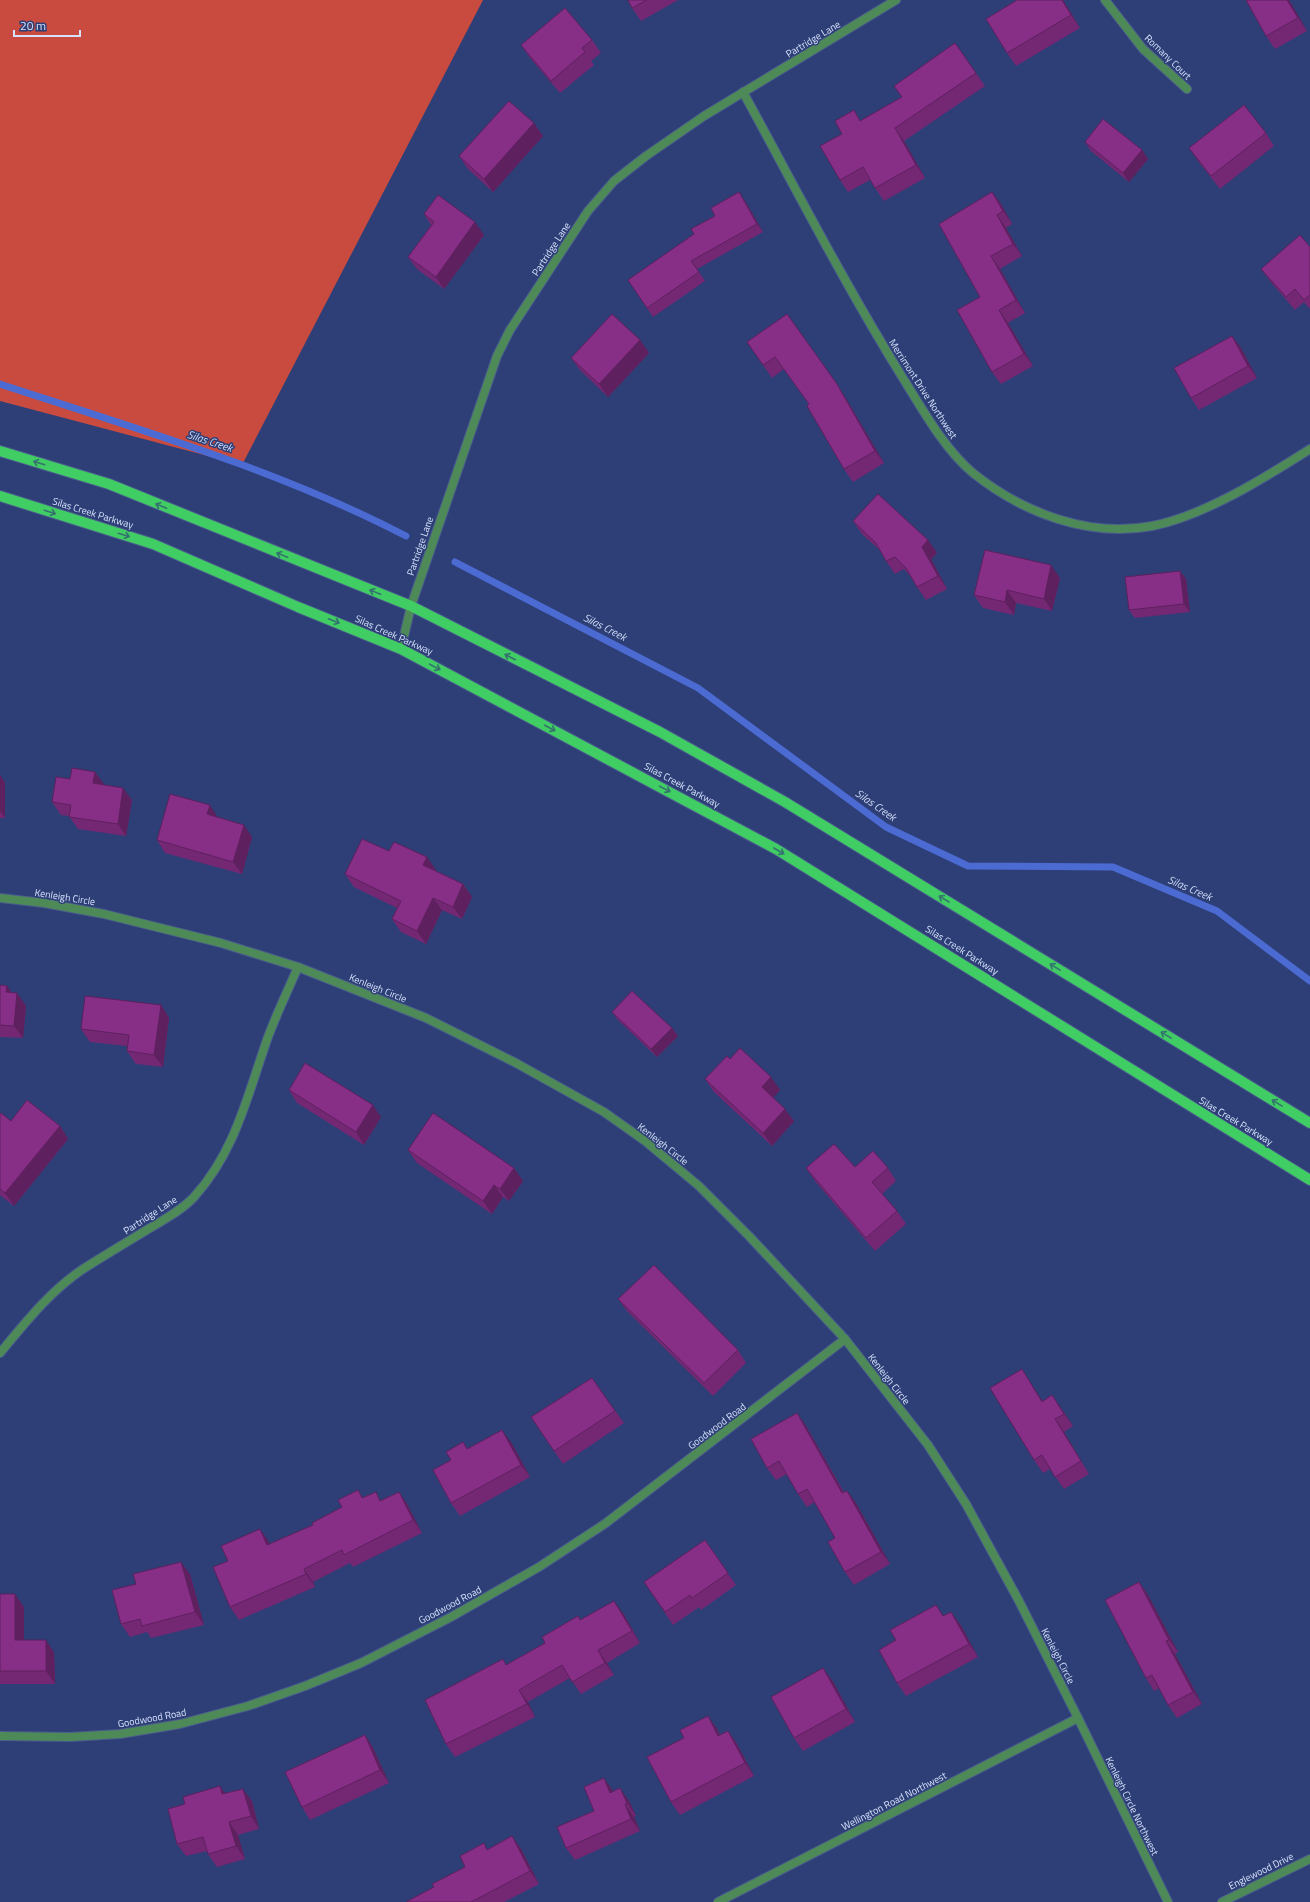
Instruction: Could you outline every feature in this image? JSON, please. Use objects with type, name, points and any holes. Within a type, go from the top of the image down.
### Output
[{"type":"main road","points":[[0,451],[109,484],[411,606],[660,732],[785,802],[1310,1123]]},
{"type":"main road","name":"Silas Creek Parkway","points":[[0,496],[153,544],[401,649],[776,849],[1310,1180]]},
{"type":"street","name":"Partridge Lane","points":[[401,649],[411,606],[475,416],[497,356],[510,330],[588,211],[614,181],[646,156],[743,92],[896,0]]},
{"type":"street","name":"Romany Court","points":[[1105,0],[1143,48],[1187,89]]},
{"type":"street","name":"Merrimont Drive Northwest","points":[[743,92],[875,334],[923,411],[952,451],[972,472],[997,491],[1044,514],[1062,521],[1091,528],[1122,530],[1153,526],[1191,514],[1237,492],[1310,449]]},
{"type":"street","name":"Kenleigh Circle","points":[[0,898],[44,902],[104,914],[221,943],[298,967],[426,1018],[516,1063],[604,1112],[645,1141],[699,1186],[750,1236],[845,1339],[928,1445],[966,1504],[1019,1601],[1078,1718]]},
{"type":"street","name":"Partridge Lane","points":[[0,1353],[29,1318],[57,1289],[81,1270],[169,1216],[192,1198],[212,1176],[227,1151],[246,1104],[269,1036],[298,967]]},
{"type":"street","name":"Goodwood Road","points":[[0,1736],[70,1737],[120,1734],[180,1724],[248,1706],[305,1686],[361,1663],[451,1617],[539,1567],[600,1527],[845,1339]]},
{"type":"street","name":"Wellington Road Northwest","points":[[718,1902],[1078,1718]]},
{"type":"street","name":"Kenleigh Circle Northwest","points":[[1078,1718],[1168,1902]]},
{"type":"street","name":"Englewood Drive","points":[[1222,1902],[1310,1859]]},
{"type":"shaded area","points":[[0,0],[483,0],[242,465],[0,401]]},
{"type":"building","points":[[628,0],[647,0],[632,8]]},
{"type":"building","points":[[1017,0],[1062,0],[1071,15],[1007,53],[986,19]]},
{"type":"building","points":[[1246,0],[1287,0],[1298,18],[1266,36]]},
{"type":"building","points":[[565,8],[592,40],[582,48],[585,52],[551,81],[521,45]]},
{"type":"building","points":[[955,43],[976,73],[895,128],[916,165],[875,188],[863,167],[840,180],[820,146],[842,134],[835,121],[854,110],[860,121],[902,97],[894,86]]},
{"type":"building","points":[[509,101],[534,123],[484,179],[459,156]]},
{"type":"building","points":[[1244,105],[1266,133],[1211,176],[1189,148]]},
{"type":"building","points":[[1103,119],[1142,150],[1123,173],[1085,142]]},
{"type":"building","points":[[739,192],[757,224],[691,261],[699,272],[647,308],[628,280],[694,234],[691,229],[715,216],[711,208]]},
{"type":"building","points":[[992,192],[1003,211],[997,215],[1013,244],[991,256],[1016,300],[999,310],[1024,354],[992,372],[957,310],[980,297],[939,224]]},
{"type":"building","points":[[438,195],[475,222],[436,277],[408,257],[434,222],[424,214]]},
{"type":"building","points":[[1300,235],[1310,247],[1310,295],[1304,300],[1295,289],[1286,297],[1261,269]]},
{"type":"building","points":[[612,314],[640,340],[599,384],[571,358]]},
{"type":"building","points":[[787,314],[837,384],[875,451],[844,469],[807,406],[809,404],[775,357],[763,365],[747,342]]},
{"type":"building","points":[[1232,336],[1248,366],[1191,398],[1174,368]]},
{"type":"building","points":[[878,494],[928,540],[922,547],[938,576],[917,587],[906,568],[895,557],[886,561],[876,543],[853,521]]},
{"type":"building","points":[[985,550],[1051,565],[1044,599],[1007,590],[1005,602],[974,595]]},
{"type":"building","points":[[1180,571],[1184,604],[1129,610],[1125,577]]},
{"type":"building","points":[[72,768],[95,772],[93,783],[123,788],[118,824],[69,817],[71,805],[52,802],[56,777],[70,779]]},
{"type":"building","points":[[170,794],[210,805],[207,814],[244,825],[233,862],[157,840]]},
{"type":"building","points":[[362,839],[389,851],[394,842],[427,857],[423,865],[463,884],[453,907],[433,898],[417,931],[392,919],[401,901],[345,874]]},
{"type":"building","points":[[0,985],[7,986],[6,992],[17,993],[14,1026],[0,1025]]},
{"type":"building","points":[[632,991],[672,1028],[651,1049],[612,1012]]},
{"type":"building","points":[[85,996],[161,1005],[154,1055],[127,1051],[129,1035],[81,1029]]},
{"type":"building","points":[[740,1048],[771,1077],[762,1087],[785,1109],[763,1133],[705,1079],[727,1056],[730,1059]]},
{"type":"building","points":[[305,1063],[373,1105],[356,1132],[289,1090]]},
{"type":"building","points":[[27,1100],[60,1126],[5,1193],[0,1189],[0,1114],[1,1113],[11,1121]]},
{"type":"building","points":[[433,1113],[514,1168],[500,1189],[494,1185],[483,1201],[408,1150]]},
{"type":"building","points":[[834,1144],[855,1167],[873,1151],[888,1168],[872,1182],[897,1211],[866,1238],[806,1168]]},
{"type":"building","points":[[654,1265],[738,1350],[704,1383],[618,1299]]},
{"type":"building","points":[[1022,1369],[1042,1402],[1052,1395],[1064,1414],[1055,1419],[1081,1461],[1055,1477],[1042,1455],[1034,1460],[990,1388]]},
{"type":"building","points":[[592,1378],[615,1411],[554,1451],[531,1417]]},
{"type":"building","points":[[797,1413],[842,1493],[847,1491],[881,1552],[845,1572],[828,1542],[835,1538],[807,1489],[798,1494],[779,1461],[767,1468],[751,1439]]},
{"type":"building","points":[[502,1430],[521,1465],[451,1503],[433,1470],[451,1460],[446,1452],[463,1442],[467,1449]]},
{"type":"building","points":[[358,1490],[362,1498],[376,1492],[380,1501],[399,1492],[413,1520],[344,1555],[342,1550],[304,1569],[306,1574],[230,1607],[213,1567],[228,1561],[221,1546],[260,1529],[267,1545],[313,1525],[312,1523],[342,1507],[338,1500]]},
{"type":"building","points":[[705,1540],[728,1573],[692,1598],[690,1595],[665,1612],[644,1582]]},
{"type":"building","points":[[181,1562],[195,1612],[142,1626],[140,1619],[121,1624],[112,1590],[136,1584],[133,1574]]},
{"type":"building","points":[[1139,1582],[1169,1640],[1166,1641],[1193,1692],[1168,1705],[1152,1675],[1146,1678],[1105,1600]]},
{"type":"building","points":[[0,1594],[15,1594],[15,1640],[46,1640],[46,1671],[0,1671]]},
{"type":"building","points":[[614,1601],[632,1631],[598,1650],[605,1663],[572,1682],[562,1665],[519,1690],[527,1704],[446,1744],[425,1700],[503,1659],[506,1665],[545,1643],[542,1637],[578,1616],[580,1620]]},
{"type":"building","points":[[936,1605],[943,1616],[951,1612],[969,1644],[897,1683],[879,1650],[896,1640],[890,1630]]},
{"type":"building","points":[[823,1668],[846,1709],[794,1738],[771,1697]]},
{"type":"building","points":[[708,1716],[718,1736],[728,1731],[745,1763],[671,1802],[647,1757],[684,1738],[680,1730]]},
{"type":"building","points":[[365,1735],[380,1770],[302,1807],[285,1772]]},
{"type":"building","points":[[604,1778],[610,1793],[620,1788],[627,1803],[625,1804],[631,1819],[566,1848],[557,1827],[594,1811],[584,1787]]},
{"type":"building","points":[[220,1786],[222,1794],[243,1789],[251,1816],[229,1822],[236,1846],[208,1854],[203,1837],[177,1844],[168,1809],[185,1804],[183,1797]]},
{"type":"building","points":[[512,1836],[530,1871],[471,1902],[406,1902],[434,1887],[432,1884],[465,1867],[460,1856],[484,1843],[487,1850]]},
{"type":"waterway","name":"Silas Creek","points":[[0,384],[155,434],[257,470],[357,512],[406,536]]},
{"type":"waterway","name":"Silas Creek","points":[[455,562],[698,688],[886,827],[968,866],[1113,867],[1217,911],[1310,981]]}]
